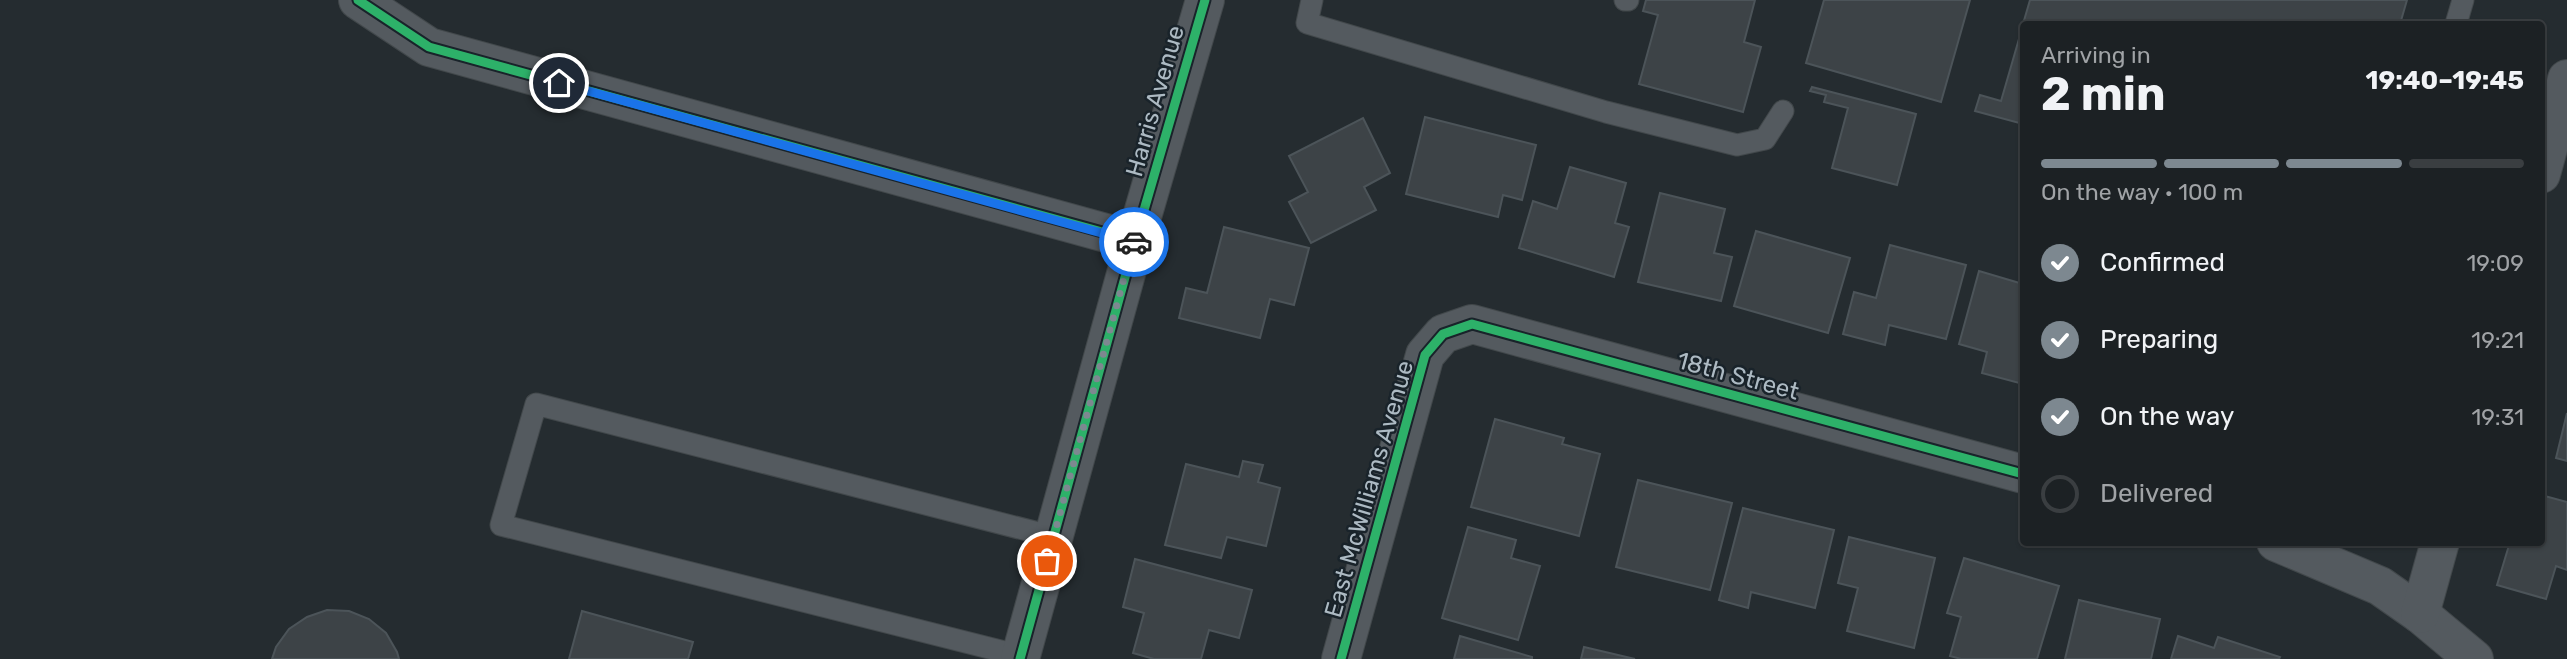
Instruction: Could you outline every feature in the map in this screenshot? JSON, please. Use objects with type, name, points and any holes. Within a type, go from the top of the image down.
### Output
[{"type":"street","points":[[358,0],[429,47],[1135,241]]},
{"type":"street","name":"Harris Avenue","points":[[1020,658],[1135,241],[1205,0]]},
{"type":"street","points":[[2545,159],[2567,79]]},
{"type":"street","name":"18th Street","points":[[1443,334],[1472,324],[2020,473]]},
{"type":"street","name":"East McWilliams Avenue","points":[[1341,659],[1425,355],[1443,334]]},
{"type":"street","points":[[2285,546],[2380,586],[2420,614],[2474,659]]},
{"type":"street","points":[[2420,614],[2439,546]]},
{"type":"lane","points":[[1312,0],[1307,23],[1606,112],[1737,145],[1765,139],[1783,111]]},
{"type":"lane","points":[[2457,21],[2463,0]]},
{"type":"lane","points":[[1020,658],[501,524],[536,404],[1054,537]]},
{"type":"building","points":[[1646,0],[1755,0],[1744,42],[1761,47],[1743,112],[1639,84],[1658,15],[1643,11]]},
{"type":"building","points":[[1824,0],[1970,0],[1941,102],[1806,63]]},
{"type":"building","points":[[2030,0],[2407,0],[2401,21],[2024,21]]},
{"type":"building","points":[[2020,35],[2020,123],[1975,111],[1980,95],[2001,101]]},
{"type":"building","points":[[1812,87],[1916,114],[1897,185],[1832,168],[1848,108],[1824,102],[1826,95],[1810,91]]},
{"type":"building","points":[[1425,117],[1536,145],[1522,200],[1503,195],[1498,217],[1406,194]]},
{"type":"building","points":[[1363,118],[1390,173],[1364,187],[1376,210],[1311,243],[1289,202],[1308,192],[1289,156]]},
{"type":"building","points":[[1570,167],[1626,183],[1615,223],[1629,227],[1614,277],[1519,248],[1533,201],[1557,209]]},
{"type":"building","points":[[1660,193],[1725,209],[1714,253],[1732,257],[1721,301],[1638,282]]},
{"type":"building","points":[[1224,227],[1309,248],[1294,305],[1270,299],[1260,338],[1179,318],[1186,288],[1207,293]]},
{"type":"building","points":[[1756,231],[1850,258],[1828,333],[1734,306]]},
{"type":"building","points":[[1890,245],[1966,265],[1946,339],[1889,325],[1885,345],[1843,334],[1854,292],[1876,298]]},
{"type":"building","points":[[1979,271],[2020,283],[2020,383],[1982,373],[1987,352],[1959,344]]},
{"type":"building","points":[[2567,413],[2567,461],[2556,458]]},
{"type":"building","points":[[1495,419],[1564,438],[1562,444],[1600,454],[1579,536],[1471,507]]},
{"type":"building","points":[[1243,461],[1263,465],[1258,482],[1280,488],[1266,546],[1227,537],[1221,558],[1165,545],[1186,464],[1239,477]]},
{"type":"building","points":[[1638,480],[1732,503],[1710,590],[1616,567]]},
{"type":"building","points":[[2545,496],[2567,502],[2567,570],[2556,566],[2546,599],[2497,585],[2509,546],[2545,546]]},
{"type":"building","points":[[1743,508],[1834,530],[1815,608],[1751,592],[1748,608],[1719,600]]},
{"type":"building","points":[[1468,527],[1516,540],[1511,558],[1540,566],[1518,640],[1442,618]]},
{"type":"building","points":[[1849,537],[1935,558],[1914,648],[1847,631],[1858,588],[1838,583]]},
{"type":"building","points":[[1964,558],[2059,586],[2037,659],[1961,659],[1950,656],[1961,617],[1947,613]]},
{"type":"building","points":[[1135,559],[1252,590],[1239,638],[1209,630],[1201,659],[1154,659],[1133,653],[1144,613],[1123,607]]},
{"type":"building","points":[[2079,600],[2160,619],[2151,659],[2065,659]]},
{"type":"building","points":[[327,610],[349,611],[369,619],[386,633],[399,659],[272,659],[276,647],[289,629],[307,617]]},
{"type":"building","points":[[582,611],[693,642],[688,659],[569,659]]},
{"type":"building","points":[[1460,636],[1532,657],[1532,659],[1454,659]]},
{"type":"building","points":[[2178,636],[2214,648],[2218,637],[2280,657],[2171,659]]},
{"type":"building","points":[[1584,647],[1635,659],[1581,659]]},
{"type":"cycle path","points":[[358,0],[429,47],[1135,241]]},
{"type":"cycle path","points":[[1020,659],[1135,241],[1205,0]]},
{"type":"cycle path","points":[[1341,659],[1425,355],[1443,334],[1472,324],[2020,473]]},
{"type":"way so far","points":[[1047,561],[1134,242]]},
{"type":"route","points":[[559,83],[1134,242]]}]
